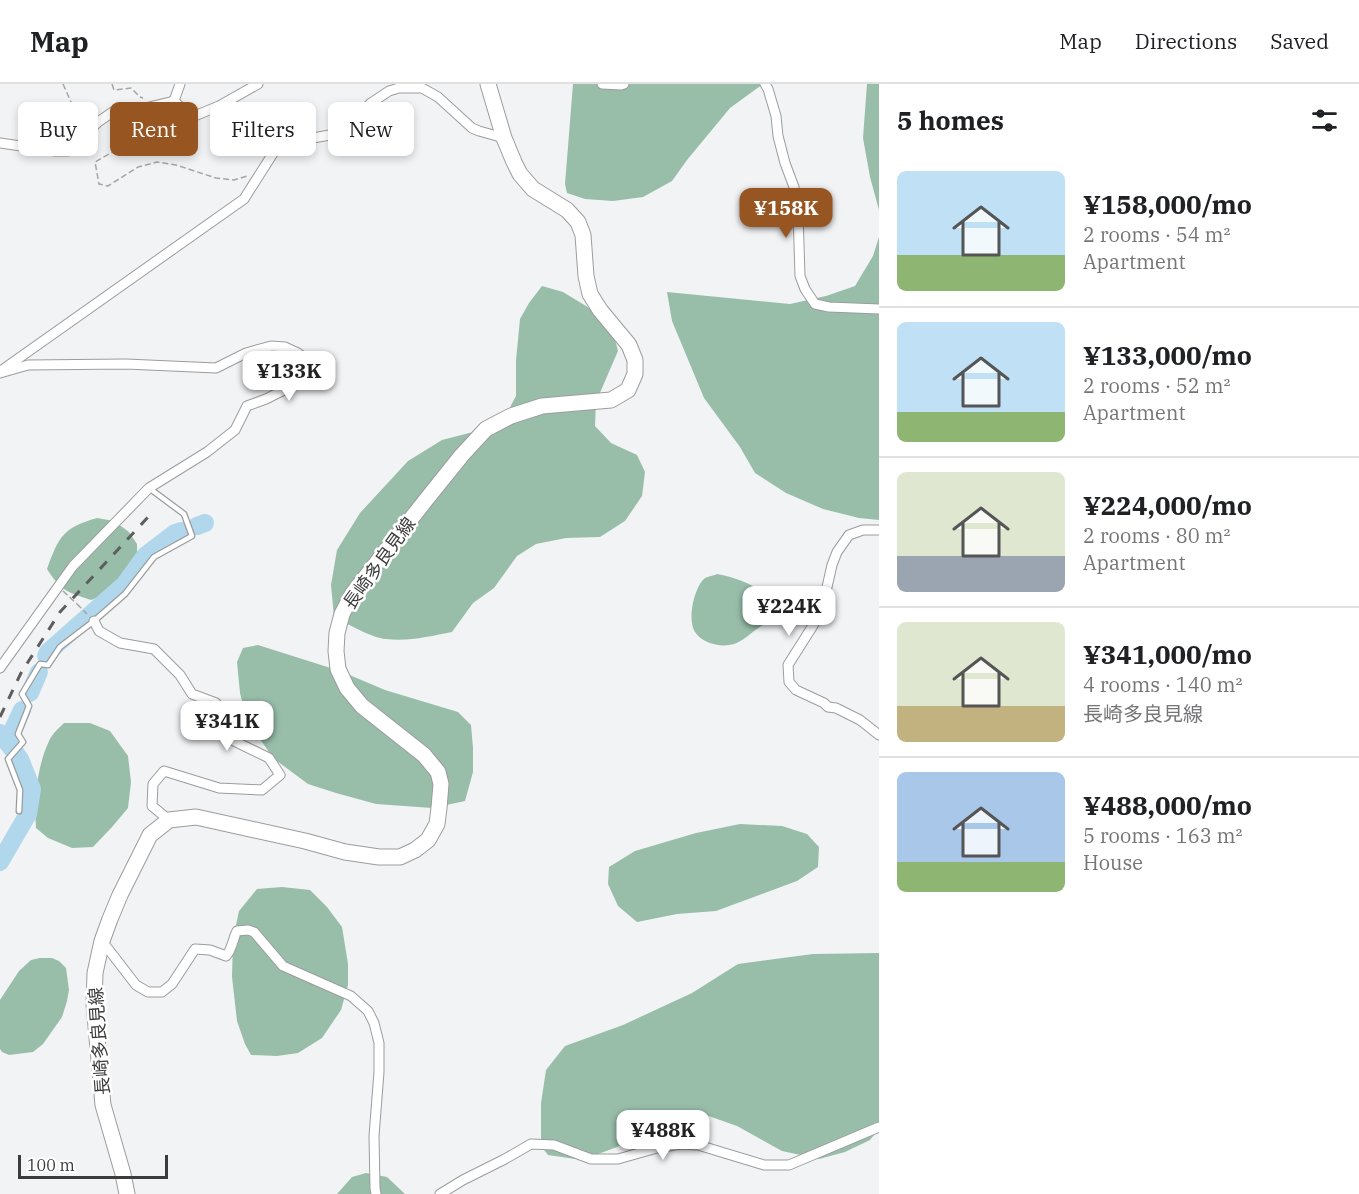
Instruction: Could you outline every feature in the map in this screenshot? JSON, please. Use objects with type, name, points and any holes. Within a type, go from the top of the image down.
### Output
[{"type":"main road","name":"長崎多良見線","points":[[126,1194],[123,1174],[103,1105],[94,1004],[95,973],[102,941],[120,895],[150,835],[169,819],[196,817],[345,852],[380,857],[400,856],[415,850],[428,840],[437,824],[441,784],[438,772],[424,755],[362,706],[347,688],[338,669],[336,651],[337,633],[342,614],[353,593],[462,454],[486,429],[511,416],[542,406],[611,400],[628,390],[635,374],[634,360],[629,345],[600,310],[591,294],[586,276],[583,235],[578,222],[567,210],[533,189],[520,174],[504,138],[488,84]]},
{"type":"street","points":[[174,101],[180,84]]},
{"type":"street","points":[[174,101],[192,117],[219,106],[258,84]]},
{"type":"street","points":[[602,84],[624,84]]},
{"type":"street","points":[[765,84],[776,116],[785,163],[795,187],[800,276],[805,289],[815,304],[829,307],[879,309]]},
{"type":"street","points":[[0,372],[244,199],[278,147],[335,134],[345,129],[371,103],[389,91],[399,88],[422,88],[438,97],[471,128],[504,138]]},
{"type":"street","points":[[0,143],[68,151],[98,122],[117,109],[145,108],[174,101]]},
{"type":"street","points":[[0,372],[28,366],[126,364],[216,368],[246,353],[271,346],[285,347],[307,360],[306,368],[286,389],[248,406],[235,430],[207,452],[149,488],[73,566],[0,668]]},
{"type":"street","points":[[879,530],[863,530],[849,535],[837,552],[822,609],[788,665],[789,682],[796,690],[828,707],[836,708],[860,720],[879,735]]},
{"type":"street","points":[[94,621],[99,631],[120,642],[154,650],[180,675],[192,694],[216,703],[234,741],[270,758],[280,775],[262,790],[219,788],[164,771],[153,784],[153,806],[169,819]]},
{"type":"street","points":[[102,941],[136,985],[148,992],[162,992],[172,984],[195,949],[210,950],[226,956],[230,952],[237,930],[248,930],[254,932],[283,966],[351,996],[368,1011],[374,1023],[378,1043],[380,1072],[374,1136],[376,1194]]},
{"type":"street","points":[[440,1194],[531,1144],[554,1145],[591,1159],[618,1159],[657,1148],[681,1144],[698,1145],[764,1165],[789,1165],[879,1127]]},
{"type":"lane","points":[[19,811],[20,790],[8,759],[23,742],[18,734],[29,706],[22,694],[40,664],[48,665],[60,647],[125,594],[154,557],[192,536],[184,514],[149,488]]},
{"type":"path","points":[[63,84],[71,102]]},
{"type":"path","points":[[112,84],[114,90],[131,88],[140,97],[152,99]]},
{"type":"path","points":[[110,153],[95,162],[99,184],[108,186],[138,167],[157,162],[176,165],[216,178],[234,180],[261,173]]},
{"type":"path","points":[[63,591],[83,610]]},
{"type":"green space","points":[[573,84],[763,84],[730,108],[672,181],[643,197],[613,201],[585,199],[567,193],[565,184]]},
{"type":"green space","points":[[867,84],[879,84],[879,210],[863,138]]},
{"type":"green space","points":[[879,237],[879,520],[859,518],[823,509],[786,493],[755,473],[740,447],[704,398],[672,321],[667,292],[790,304],[826,296],[855,286],[873,256]]},
{"type":"green space","points":[[542,286],[563,292],[611,324],[618,351],[596,402],[595,426],[611,443],[637,455],[645,472],[642,496],[625,521],[600,537],[566,538],[536,544],[517,556],[494,588],[473,603],[452,632],[411,639],[386,639],[367,633],[334,617],[331,585],[337,550],[360,513],[408,461],[442,440],[477,431],[507,413],[516,396],[516,360],[520,319]]},
{"type":"green space","points":[[97,518],[114,521],[129,532],[137,544],[137,558],[124,579],[110,593],[91,600],[65,590],[47,569],[64,535],[69,530]]},
{"type":"green space","points":[[717,574],[750,584],[765,593],[779,603],[780,612],[737,643],[715,644],[701,639],[695,632],[692,620],[695,597],[700,583],[707,577]]},
{"type":"green space","points":[[258,645],[340,671],[385,690],[458,712],[471,725],[473,748],[473,772],[465,801],[432,808],[376,804],[308,784],[273,758],[247,720],[240,693],[237,662],[243,648]]},
{"type":"green space","points":[[64,723],[90,723],[110,731],[128,756],[131,782],[128,808],[93,847],[72,848],[48,838],[36,828],[39,772],[50,738]]},
{"type":"green space","points":[[740,824],[782,826],[807,834],[819,847],[818,867],[797,881],[716,911],[677,914],[637,922],[618,906],[608,884],[609,867],[635,851],[696,833]]},
{"type":"green space","points":[[282,887],[310,890],[342,927],[348,964],[348,985],[341,1010],[322,1038],[298,1053],[277,1056],[251,1055],[237,1021],[232,977],[233,939],[239,911],[257,889]]},
{"type":"green space","points":[[879,953],[879,1129],[870,1140],[845,1152],[819,1159],[782,1151],[737,1126],[703,1114],[675,1118],[617,1147],[582,1160],[548,1155],[541,1146],[541,1103],[546,1070],[565,1046],[623,1025],[692,993],[738,964],[813,954]]},
{"type":"green space","points":[[52,958],[66,968],[69,990],[62,1017],[43,1044],[33,1052],[9,1055],[0,1049],[0,1000],[19,971],[31,960]]},
{"type":"green space","points":[[366,1173],[387,1177],[405,1194],[337,1194],[352,1177]]},
{"type":"waterway","points":[[197,526],[205,523]]},
{"type":"waterway","points":[[46,656],[125,584],[145,556],[181,531]]},
{"type":"waterway","points":[[30,693],[39,672]]},
{"type":"waterway","points":[[7,742],[22,710]]},
{"type":"waterway","points":[[0,733],[20,759],[32,789],[28,814],[0,862]]},
{"type":"railway","points":[[0,717],[21,673],[60,612],[150,515]]}]
